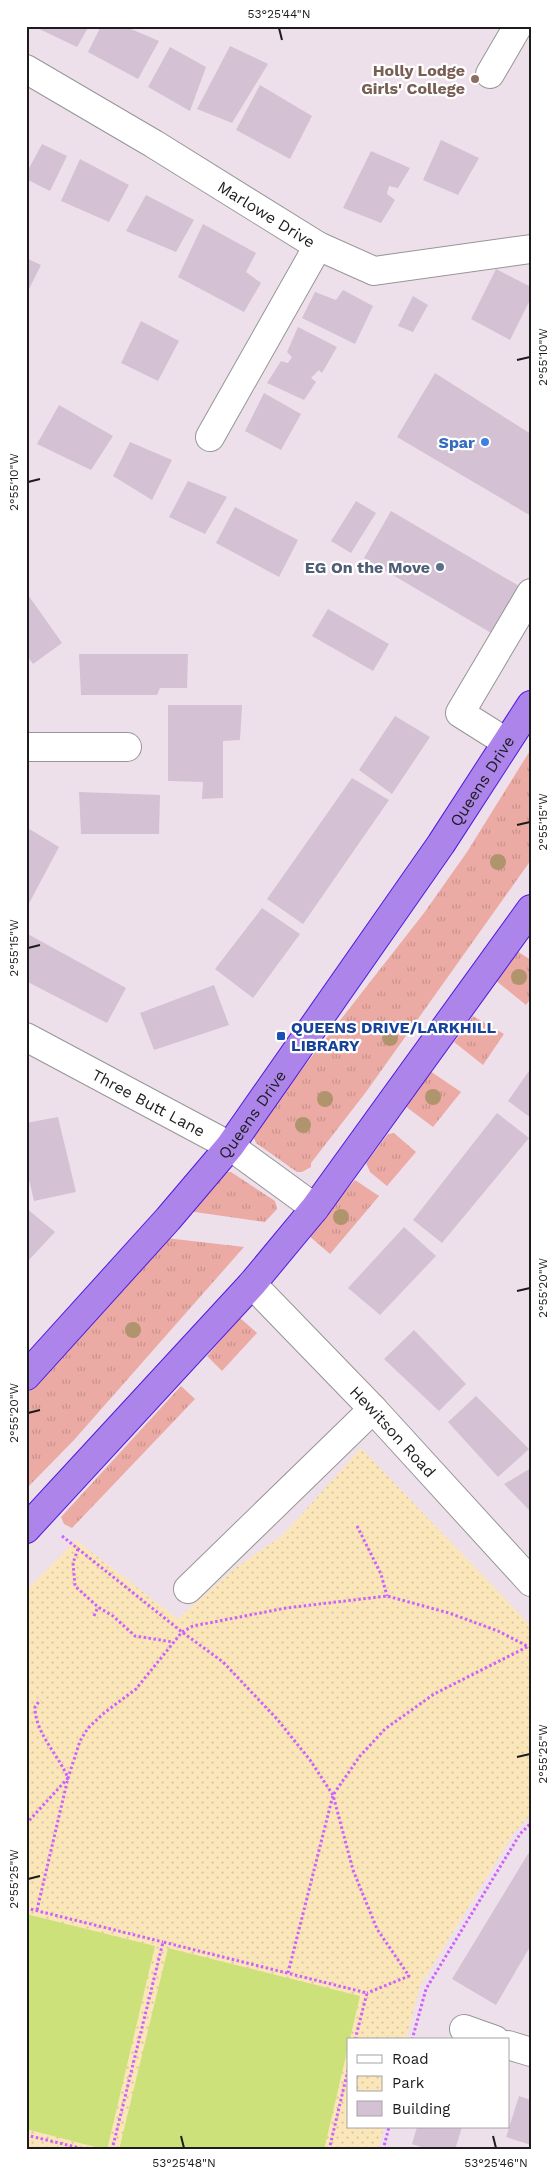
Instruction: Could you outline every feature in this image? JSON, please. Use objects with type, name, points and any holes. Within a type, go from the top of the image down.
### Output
[{"type":"highway","name":"Queens Drive","points":[[26,1376],[168,1219],[230,1146],[435,852],[531,705]]},
{"type":"highway","points":[[32,1523],[252,1284],[315,1208],[531,909]]},
{"type":"street","points":[[490,74],[518,26]]},
{"type":"street","name":"Marlowe Drive","points":[[28,73],[154,144],[318,246],[374,271],[531,249]]},
{"type":"street","points":[[210,437],[318,246]]},
{"type":"street","points":[[506,742],[460,713],[531,593]]},
{"type":"street","points":[[26,747],[127,746]]},
{"type":"street","name":"Three Butt Lane","points":[[26,1037],[230,1146],[315,1208]]},
{"type":"street","name":"Hewitson Road","points":[[252,1284],[373,1409],[531,1582]]},
{"type":"street","points":[[188,1590],[373,1409]]},
{"type":"street","points":[[464,2029],[489,2038]]},
{"type":"street","points":[[510,2045],[531,2052]]},
{"type":"path","points":[[26,1908],[367,1993],[409,1976],[377,1930],[353,1870],[334,1795],[310,1760],[277,1718],[223,1662],[182,1632],[78,1549],[32,1523]]},
{"type":"path","points":[[357,1526],[381,1574],[387,1596]]},
{"type":"path","points":[[78,1549],[73,1563],[75,1586],[135,1636],[174,1642]]},
{"type":"path","points":[[36,1910],[68,1778],[80,1741],[88,1728],[104,1713],[136,1690],[182,1632],[193,1626],[286,1608],[387,1596],[457,1616],[498,1631],[530,1646]]},
{"type":"path","points":[[94,1616],[98,1607]]},
{"type":"path","points":[[288,1973],[334,1795],[360,1756],[385,1728],[434,1694],[530,1646]]},
{"type":"path","points":[[40,1700],[35,1707],[38,1726],[62,1763],[68,1778]]},
{"type":"path","points":[[26,1824],[68,1778]]},
{"type":"path","points":[[413,2038],[426,1989],[520,1834],[531,1823]]},
{"type":"path","points":[[112,2150],[163,1942]]},
{"type":"path","points":[[356,2038],[367,1993]]},
{"type":"path","points":[[329,2150],[347,2074]]},
{"type":"path","points":[[383,2150],[389,2128]]},
{"type":"path","points":[[26,2135],[88,2150]]},
{"type":"green space","points":[[531,749],[531,860],[366,1092],[311,1163],[311,1167],[302,1172],[297,1172],[256,1143],[252,1133],[424,913],[467,852]]},
{"type":"green space","points":[[517,951],[531,960],[531,998],[526,1005],[495,980]]},
{"type":"green space","points":[[473,1016],[504,1034],[483,1065],[454,1042]]},
{"type":"green space","points":[[430,1071],[461,1092],[433,1127],[405,1106]]},
{"type":"green space","points":[[394,1133],[416,1152],[387,1186],[370,1172],[366,1163],[388,1134]]},
{"type":"green space","points":[[231,1172],[275,1201],[277,1209],[265,1222],[188,1211],[221,1175]]},
{"type":"green space","points":[[355,1180],[379,1196],[330,1254],[308,1235]]},
{"type":"green space","points":[[166,1238],[244,1247],[74,1440],[26,1489],[26,1395]]},
{"type":"green space","points":[[240,1318],[257,1333],[222,1371],[207,1356]]},
{"type":"green space","points":[[181,1386],[195,1399],[72,1528],[64,1524],[61,1517]]},
{"type":"green space","points":[[361,1448],[531,1626],[531,1815],[515,1831],[420,1986],[407,2038],[347,2038],[347,2128],[384,2128],[378,2150],[26,2150],[26,1591],[76,1540],[178,1619],[235,1568],[282,1536]]},
{"type":"green space","points":[[26,1914],[155,1946],[107,2150],[26,2129]]},
{"type":"green space","points":[[168,1948],[360,1996],[350,2038],[347,2038],[347,2052],[324,2150],[119,2150]]},
{"type":"building","points":[[33,26],[89,26],[77,47]]},
{"type":"building","points":[[101,26],[124,26],[159,41],[138,79],[88,52]]},
{"type":"building","points":[[230,46],[268,64],[232,123],[197,109]]},
{"type":"building","points":[[170,47],[206,67],[190,111],[148,87]]},
{"type":"building","points":[[260,85],[312,116],[290,159],[236,130]]},
{"type":"building","points":[[441,140],[479,158],[458,195],[423,180]]},
{"type":"building","points":[[42,144],[67,156],[50,191],[26,179],[26,174]]},
{"type":"building","points":[[371,151],[410,168],[398,188],[389,186],[387,194],[395,200],[381,223],[343,208]]},
{"type":"building","points":[[80,159],[129,185],[109,222],[61,201]]},
{"type":"building","points":[[146,195],[194,220],[176,252],[126,231]]},
{"type":"building","points":[[203,224],[256,253],[246,272],[261,283],[244,312],[178,277]]},
{"type":"building","points":[[26,258],[41,265],[26,295]]},
{"type":"building","points":[[496,269],[531,287],[531,298],[510,340],[471,319]]},
{"type":"building","points":[[343,290],[373,306],[355,344],[302,318],[315,292],[336,300]]},
{"type":"building","points":[[413,296],[428,305],[413,332],[398,326]]},
{"type":"building","points":[[141,321],[179,341],[158,381],[121,363]]},
{"type":"building","points":[[298,327],[337,347],[322,373],[319,370],[311,378],[316,382],[304,400],[267,383],[281,361],[288,363],[292,357],[287,352]]},
{"type":"building","points":[[435,373],[531,434],[531,516],[397,437]]},
{"type":"building","points":[[264,393],[301,414],[281,450],[245,431]]},
{"type":"building","points":[[59,405],[113,436],[91,470],[37,444]]},
{"type":"building","points":[[130,442],[172,460],[152,500],[113,476]]},
{"type":"building","points":[[188,481],[227,497],[205,534],[169,517]]},
{"type":"building","points":[[356,501],[376,513],[351,553],[331,541]]},
{"type":"building","points":[[235,507],[298,540],[279,577],[216,543]]},
{"type":"building","points":[[391,511],[526,590],[498,637],[364,558]]},
{"type":"building","points":[[26,592],[62,643],[33,664],[26,654]]},
{"type":"building","points":[[328,609],[389,644],[373,671],[312,636]]},
{"type":"building","points":[[79,654],[188,654],[187,688],[160,688],[157,695],[81,695]]},
{"type":"building","points":[[168,705],[242,705],[240,740],[223,741],[223,798],[202,799],[203,782],[168,781]]},
{"type":"building","points":[[395,716],[430,737],[392,794],[359,770]]},
{"type":"building","points":[[352,778],[389,800],[303,924],[267,899]]},
{"type":"building","points":[[79,792],[160,795],[159,834],[81,834]]},
{"type":"building","points":[[26,827],[59,847],[26,909]]},
{"type":"building","points":[[262,908],[300,934],[253,998],[215,969]]},
{"type":"building","points":[[26,933],[126,988],[107,1023],[26,981]]},
{"type":"building","points":[[214,985],[229,1025],[154,1050],[140,1013]]},
{"type":"building","points":[[531,1068],[531,1118],[508,1101]]},
{"type":"building","points":[[497,1113],[529,1138],[442,1243],[413,1220]]},
{"type":"building","points":[[58,1117],[76,1192],[34,1201],[26,1167],[26,1123]]},
{"type":"building","points":[[26,1208],[55,1232],[26,1263]]},
{"type":"building","points":[[404,1227],[436,1256],[380,1315],[348,1288]]},
{"type":"building","points":[[414,1330],[466,1384],[439,1411],[384,1359]]},
{"type":"building","points":[[476,1396],[529,1449],[498,1477],[448,1422]]},
{"type":"building","points":[[531,1468],[531,1512],[504,1484]]},
{"type":"building","points":[[531,1849],[531,1945],[496,2005],[452,1979]]},
{"type":"building","points":[[519,2096],[531,2100],[531,2145],[506,2137]]},
{"type":"building","points":[[417,2128],[462,2128],[455,2150],[431,2150],[412,2144]]},
{"type":"place","name":"Holly Lodge Girls' College","points":[[475,79]]},
{"type":"place","name":"Spar","points":[[485,442]]},
{"type":"place","name":"EG On the Move","points":[[440,567]]},
{"type":"place","name":"QUEENS DRIVE/LARKHILL LIBRARY","points":[[281,1036]]}]
